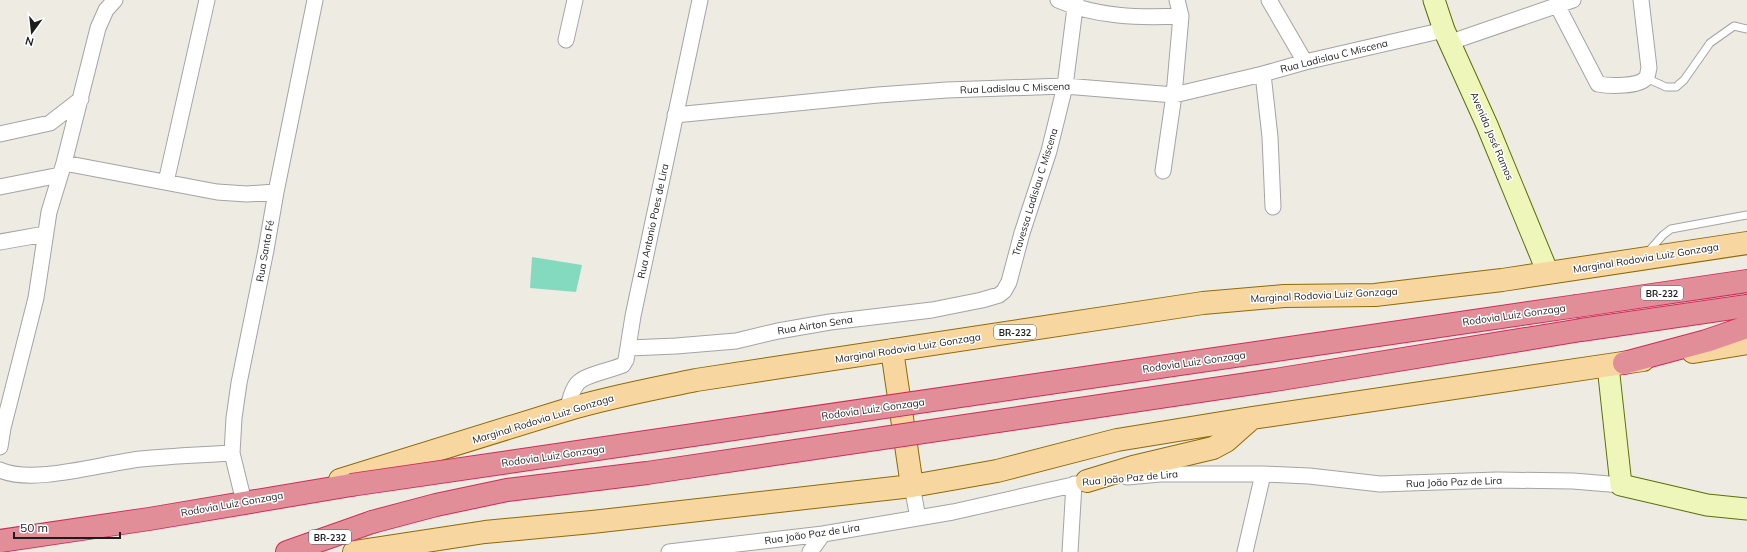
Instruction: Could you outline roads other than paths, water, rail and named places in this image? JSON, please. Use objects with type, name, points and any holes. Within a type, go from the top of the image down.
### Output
[{"type":"highway","name":"Rodovia Luiz Gonzaga","points":[[0,540],[149,519],[296,493],[1747,281]]},
{"type":"highway","name":"BR-232","points":[[287,552],[372,522],[436,505],[507,490],[663,471],[1275,380],[1581,330],[1747,306]]},
{"type":"highway","points":[[1616,365],[1706,341],[1747,327]]},
{"type":"main road","name":"Marginal Rodovia Luiz Gonzaga","points":[[296,493],[532,422],[567,410],[621,396],[696,380],[1203,303],[1284,296],[1375,295],[1502,280],[1747,243]]},
{"type":"main road","name":"BR-232","points":[[354,552],[485,532],[592,522],[912,486],[997,471],[1117,440],[1252,418],[1616,365],[1747,343]]},
{"type":"main road","points":[[892,350],[912,486]]},
{"type":"main road","points":[[1081,482],[1134,467],[1213,448],[1226,441],[1252,418]]},
{"type":"street","points":[[0,447],[3,428],[36,298],[49,212],[81,99],[98,28],[106,10],[115,0]]},
{"type":"street","points":[[166,182],[207,0]]},
{"type":"street","name":"Rua Santa Fé","points":[[244,502],[232,453],[234,418],[239,383],[266,250],[276,192],[316,0]]},
{"type":"street","points":[[566,40],[575,0]]},
{"type":"street","name":"Rua Antonio Paes de Lira","points":[[567,410],[578,382],[586,377],[623,365],[626,360],[633,316],[700,0]]},
{"type":"street","points":[[1058,0],[1076,4],[1094,12],[1145,18],[1181,16]]},
{"type":"street","points":[[1163,171],[1174,95],[1181,16],[1177,0]]},
{"type":"street","points":[[1269,0],[1305,62]]},
{"type":"street","name":"Avenida José Ramos","points":[[1434,0],[1548,273]]},
{"type":"street","name":"Rua Ladislau C Miscena","points":[[675,115],[878,95],[947,90],[1065,86],[1174,95],[1263,74],[1305,62],[1448,36],[1573,0]]},
{"type":"street","points":[[1557,5],[1598,84],[1607,86],[1638,84],[1646,78],[1649,68],[1641,0]]},
{"type":"street","points":[[1065,86],[1076,4]]},
{"type":"street","points":[[1263,74],[1270,137],[1273,207]]},
{"type":"street","name":"Travessa Ladislau C Miscena","points":[[999,295],[1004,291],[1009,282],[1022,233],[1049,151],[1065,86]]},
{"type":"street","points":[[0,134],[50,123],[81,99]]},
{"type":"street","points":[[0,186],[62,169],[166,182],[217,192],[247,194],[276,192]]},
{"type":"street","points":[[0,242],[45,234]]},
{"type":"street","name":"Rua Airton Sena","points":[[629,348],[676,346],[736,340],[830,322],[932,310],[999,295]]},
{"type":"street","points":[[1616,365],[1621,485]]},
{"type":"street","points":[[0,470],[10,474],[24,476],[57,473],[140,460],[232,453]]},
{"type":"street","name":"Rua João Paz de Lira","points":[[669,552],[823,534],[991,504],[1081,482],[1160,474],[1263,474],[1308,476],[1380,484],[1497,480],[1573,481],[1621,485],[1707,505],[1747,509]]},
{"type":"street","points":[[1245,552],[1263,474]]},
{"type":"street","points":[[1070,552],[1081,482]]},
{"type":"street","points":[[912,486],[918,518]]},
{"type":"street","points":[[810,552],[823,534]]},
{"type":"lane","points":[[1646,78],[1666,87],[1676,87],[1684,80],[1710,44],[1734,26],[1747,29]]},
{"type":"lane","points":[[1642,259],[1663,235],[1671,229],[1747,215]]}]
